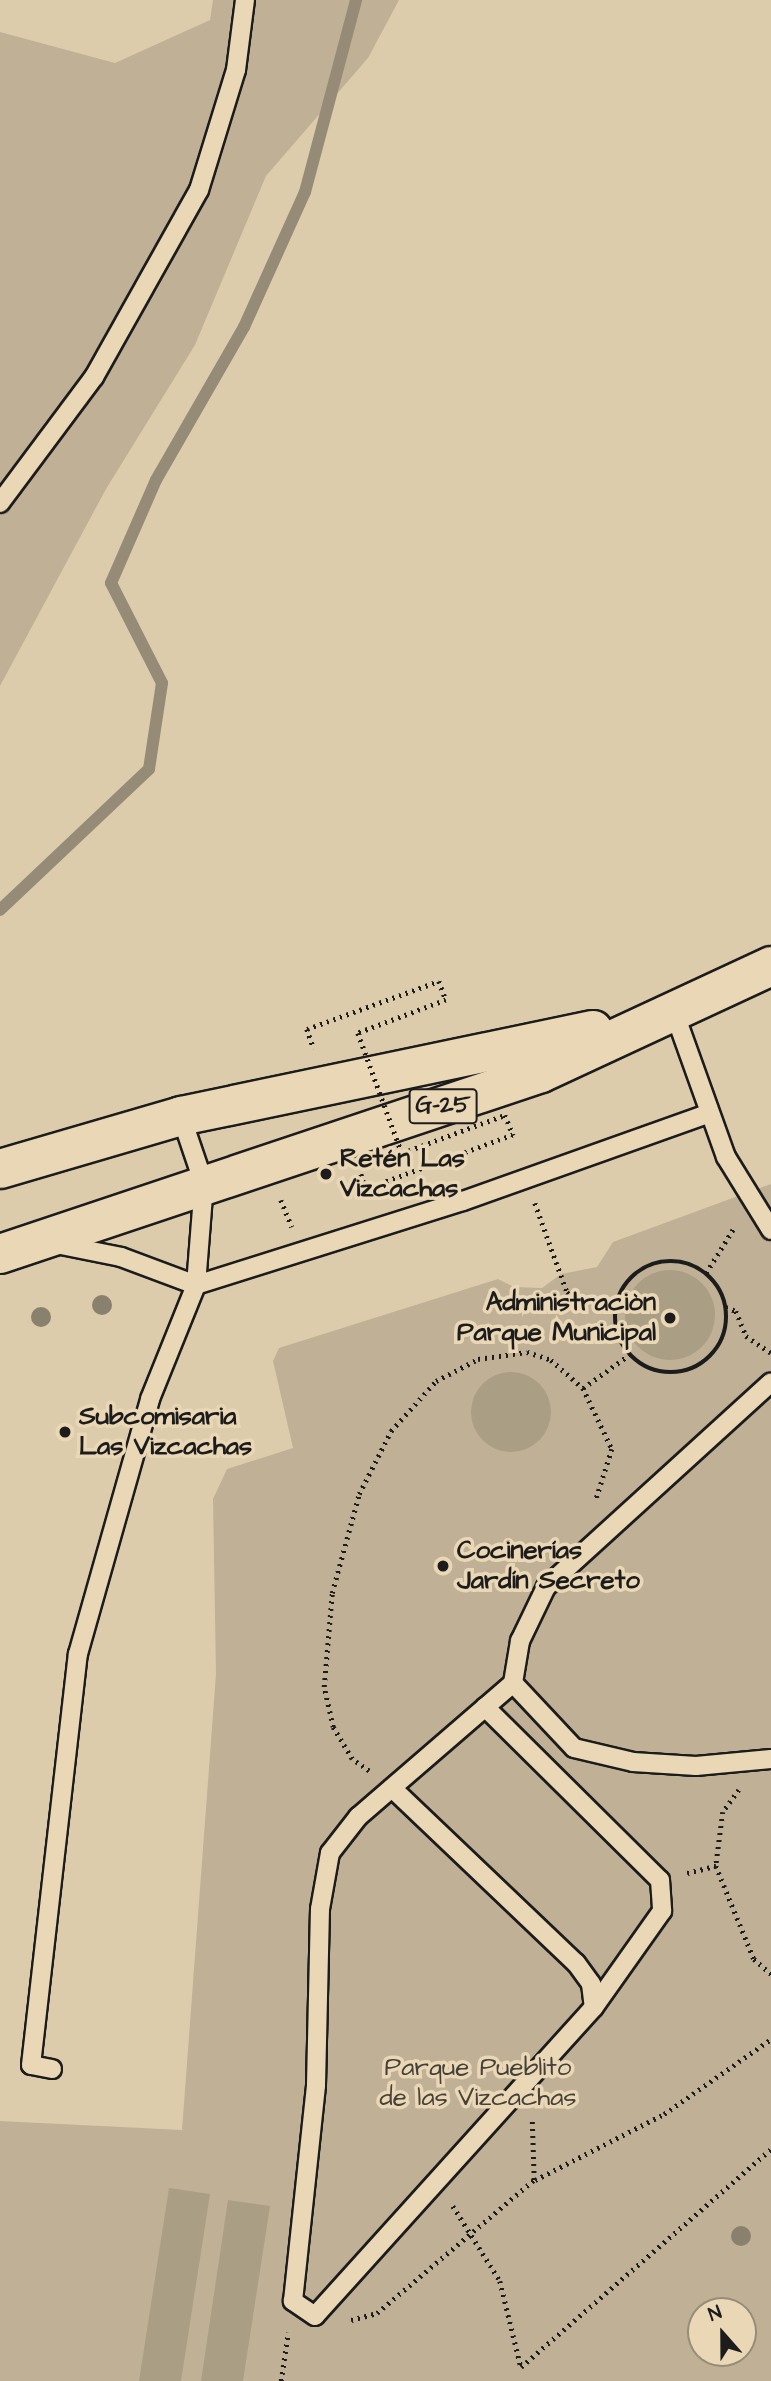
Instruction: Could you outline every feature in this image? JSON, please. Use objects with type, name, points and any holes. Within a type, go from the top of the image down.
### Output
[{"type":"main road","name":"G-25","points":[[0,1254],[541,1073],[673,1009],[771,966]]},
{"type":"main road","name":"G-25","points":[[0,1170],[181,1116],[545,1042],[673,1009]]},
{"type":"lane","points":[[0,503],[94,377],[199,190],[236,70],[245,0]]},
{"type":"lane","points":[[673,1009],[708,1114],[757,1209],[771,1230]]},
{"type":"lane","points":[[35,1242],[121,1257],[196,1285],[303,1254],[527,1179],[708,1114]]},
{"type":"lane","points":[[52,2069],[31,2065],[78,1654],[150,1399],[196,1285],[204,1184],[181,1116]]},
{"type":"lane","points":[[485,1707],[660,1880],[662,1911],[594,2007],[524,2092],[315,2316],[293,2301],[316,2085],[320,1909],[330,1853],[392,1788],[485,1707],[513,1683],[520,1640],[546,1587],[771,1382]]},
{"type":"lane","points":[[513,1683],[574,1748],[633,1762],[764,1761]]},
{"type":"lane","points":[[392,1788],[576,1963],[591,1984],[594,2007]]},
{"type":"path","points":[[307,1029],[439,981],[446,1000],[358,1033],[402,1153],[505,1115],[513,1135],[366,1189]]},
{"type":"path","points":[[266,1163],[303,1254]]},
{"type":"path","points":[[527,1179],[567,1292],[579,1304],[615,1309]]},
{"type":"path","points":[[706,1273],[731,1231],[757,1209]]},
{"type":"path","points":[[726,1307],[717,1349],[691,1370],[658,1372],[629,1355],[615,1309],[629,1279],[651,1265],[676,1261],[706,1273],[726,1307],[736,1311],[746,1336],[771,1353]]},
{"type":"path","points":[[392,1788],[352,1759],[333,1727],[324,1687],[332,1593],[359,1494],[391,1431],[436,1381],[478,1359],[527,1352],[551,1360],[583,1388],[612,1449],[608,1476],[589,1514]]},
{"type":"path","points":[[583,1388],[629,1355]]},
{"type":"path","points":[[764,1761],[723,1812],[716,1866],[754,1959],[771,1974]]},
{"type":"path","points":[[315,2316],[362,2321],[377,2313],[534,2180],[664,2114],[771,2039]]},
{"type":"path","points":[[524,2092],[537,2155],[534,2180]]},
{"type":"path","points":[[436,2186],[474,2231],[500,2281],[521,2367],[771,2148]]},
{"type":"path","points":[[281,2381],[293,2301]]},
{"type":"green space","points":[[213,0],[399,0],[368,58],[266,176],[195,345],[106,489],[0,686],[0,32],[115,63],[210,20]]},
{"type":"green space","name":"Parque Pueblito de las Vizcachas","points":[[771,1184],[771,2381],[0,2381],[0,2121],[182,2130],[216,1674],[213,1499],[227,1469],[293,1448],[273,1361],[279,1348],[498,1279],[514,1287],[542,1288],[561,1274],[597,1267],[613,1242]]},
{"type":"building","name":"Administraciòn Parque Municipal","points":[[670,1270],[687,1273],[702,1283],[712,1298],[715,1315],[712,1332],[702,1347],[687,1357],[670,1360],[653,1357],[638,1347],[628,1332],[625,1315],[628,1298],[638,1283],[653,1273]]},
{"type":"building","points":[[511,1372],[526,1375],[539,1384],[548,1397],[551,1412],[548,1427],[539,1440],[526,1449],[511,1452],[496,1449],[483,1440],[474,1427],[471,1412],[474,1397],[483,1384],[496,1375]]},
{"type":"building","points":[[169,2188],[210,2194],[181,2381],[139,2381]]},
{"type":"building","points":[[228,2200],[270,2206],[243,2381],[201,2381]]},
{"type":"waterway","points":[[0,910],[149,769],[162,683],[111,583],[156,480],[244,327],[305,192],[356,0]]},
{"type":"place","name":"Retén Las Vizcachas","points":[[326,1174]]},
{"type":"place","name":"Administraciòn Parque Municipal","points":[[670,1318]]},
{"type":"place","name":"Subcomisaria Las Vizcachas","points":[[65,1432]]},
{"type":"place","name":"Cocinerías Jardín Secreto","points":[[443,1566]]}]
